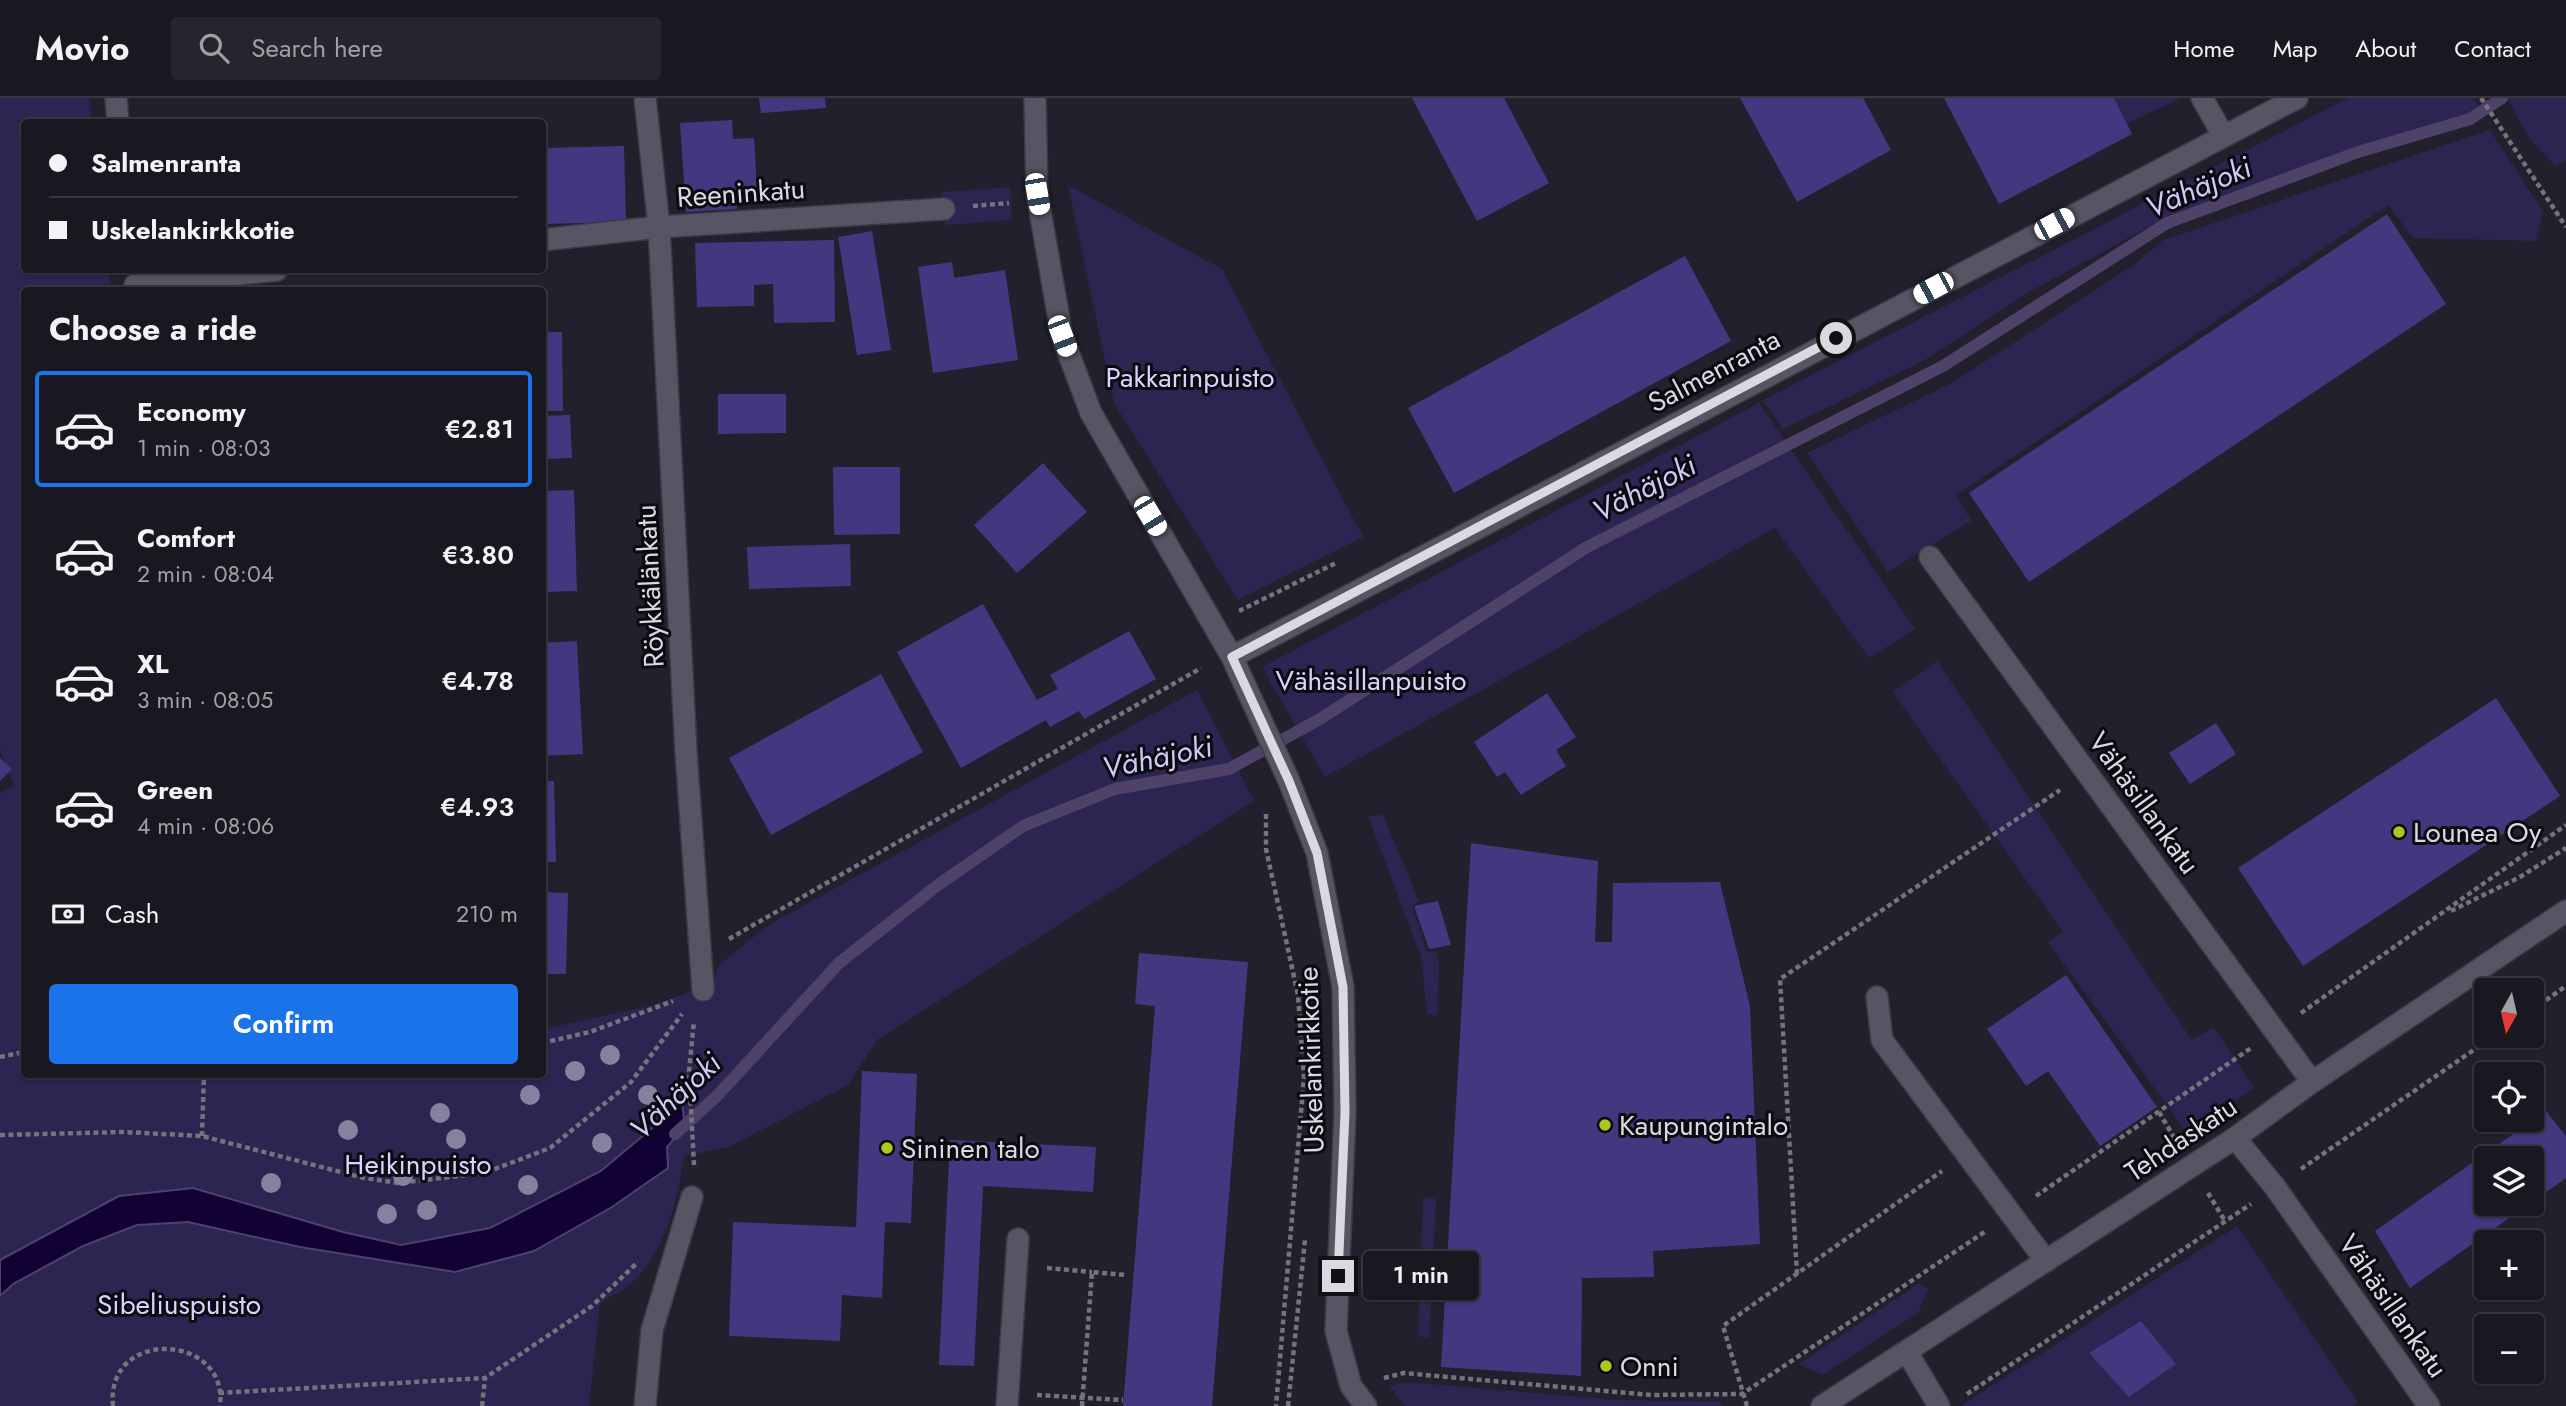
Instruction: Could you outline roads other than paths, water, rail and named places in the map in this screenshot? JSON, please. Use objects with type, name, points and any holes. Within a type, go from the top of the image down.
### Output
[{"type":"street","points":[[116,98],[118,119]]},
{"type":"street","name":"Röykkälänkatu","points":[[645,98],[659,227],[686,752],[703,990]]},
{"type":"street","name":"Uskelankirkkotie","points":[[1035,98],[1037,194],[1062,336],[1091,413],[1232,657],[1289,781],[1317,853],[1343,987],[1345,1112],[1336,1331],[1351,1386],[1366,1406]]},
{"type":"street","points":[[2202,98],[2223,135]]},
{"type":"street","name":"Salmenranta","points":[[1232,657],[2297,98]]},
{"type":"street","name":"Reeninkatu","points":[[546,240],[659,227],[944,209]]},
{"type":"street","points":[[135,282],[242,273]]},
{"type":"street","name":"Vähäsillankatu","points":[[1930,557],[2312,1082]]},
{"type":"street","name":"Tehdaskatu","points":[[1822,1406],[2235,1138],[2312,1082],[2566,911]]},
{"type":"street","points":[[1877,997],[1882,1040],[2046,1261]]},
{"type":"street","name":"Vähäsillankatu","points":[[2235,1138],[2275,1187],[2429,1406]]},
{"type":"street","points":[[645,1406],[652,1330],[692,1197]]},
{"type":"street","points":[[1007,1406],[1018,1239]]},
{"type":"street","points":[[1907,1352],[1939,1406]]},
{"type":"waterway","name":"Vähäjoki","points":[[675,1134],[717,1096],[839,963],[938,885],[1023,826],[1115,789],[1229,769],[1320,719],[1587,547],[1943,366],[2167,223],[2358,152],[2470,119],[2502,98]]},
{"type":"place","name":"Lounea Oy","points":[[2399,832]]},
{"type":"place","name":"Kaupungintalo","points":[[1605,1125]]},
{"type":"place","name":"Sininen talo","points":[[887,1148]]},
{"type":"place","name":"Onni","points":[[1606,1366]]},
{"type":"park label","name":"Pakkarinpuisto","points":[[1190,377]]},
{"type":"park label","name":"Vähäsillanpuisto","points":[[1371,680]]},
{"type":"park label","name":"Heikinpuisto","points":[[418,1164]]},
{"type":"park label","name":"Sibeliuspuisto","points":[[179,1304]]}]
